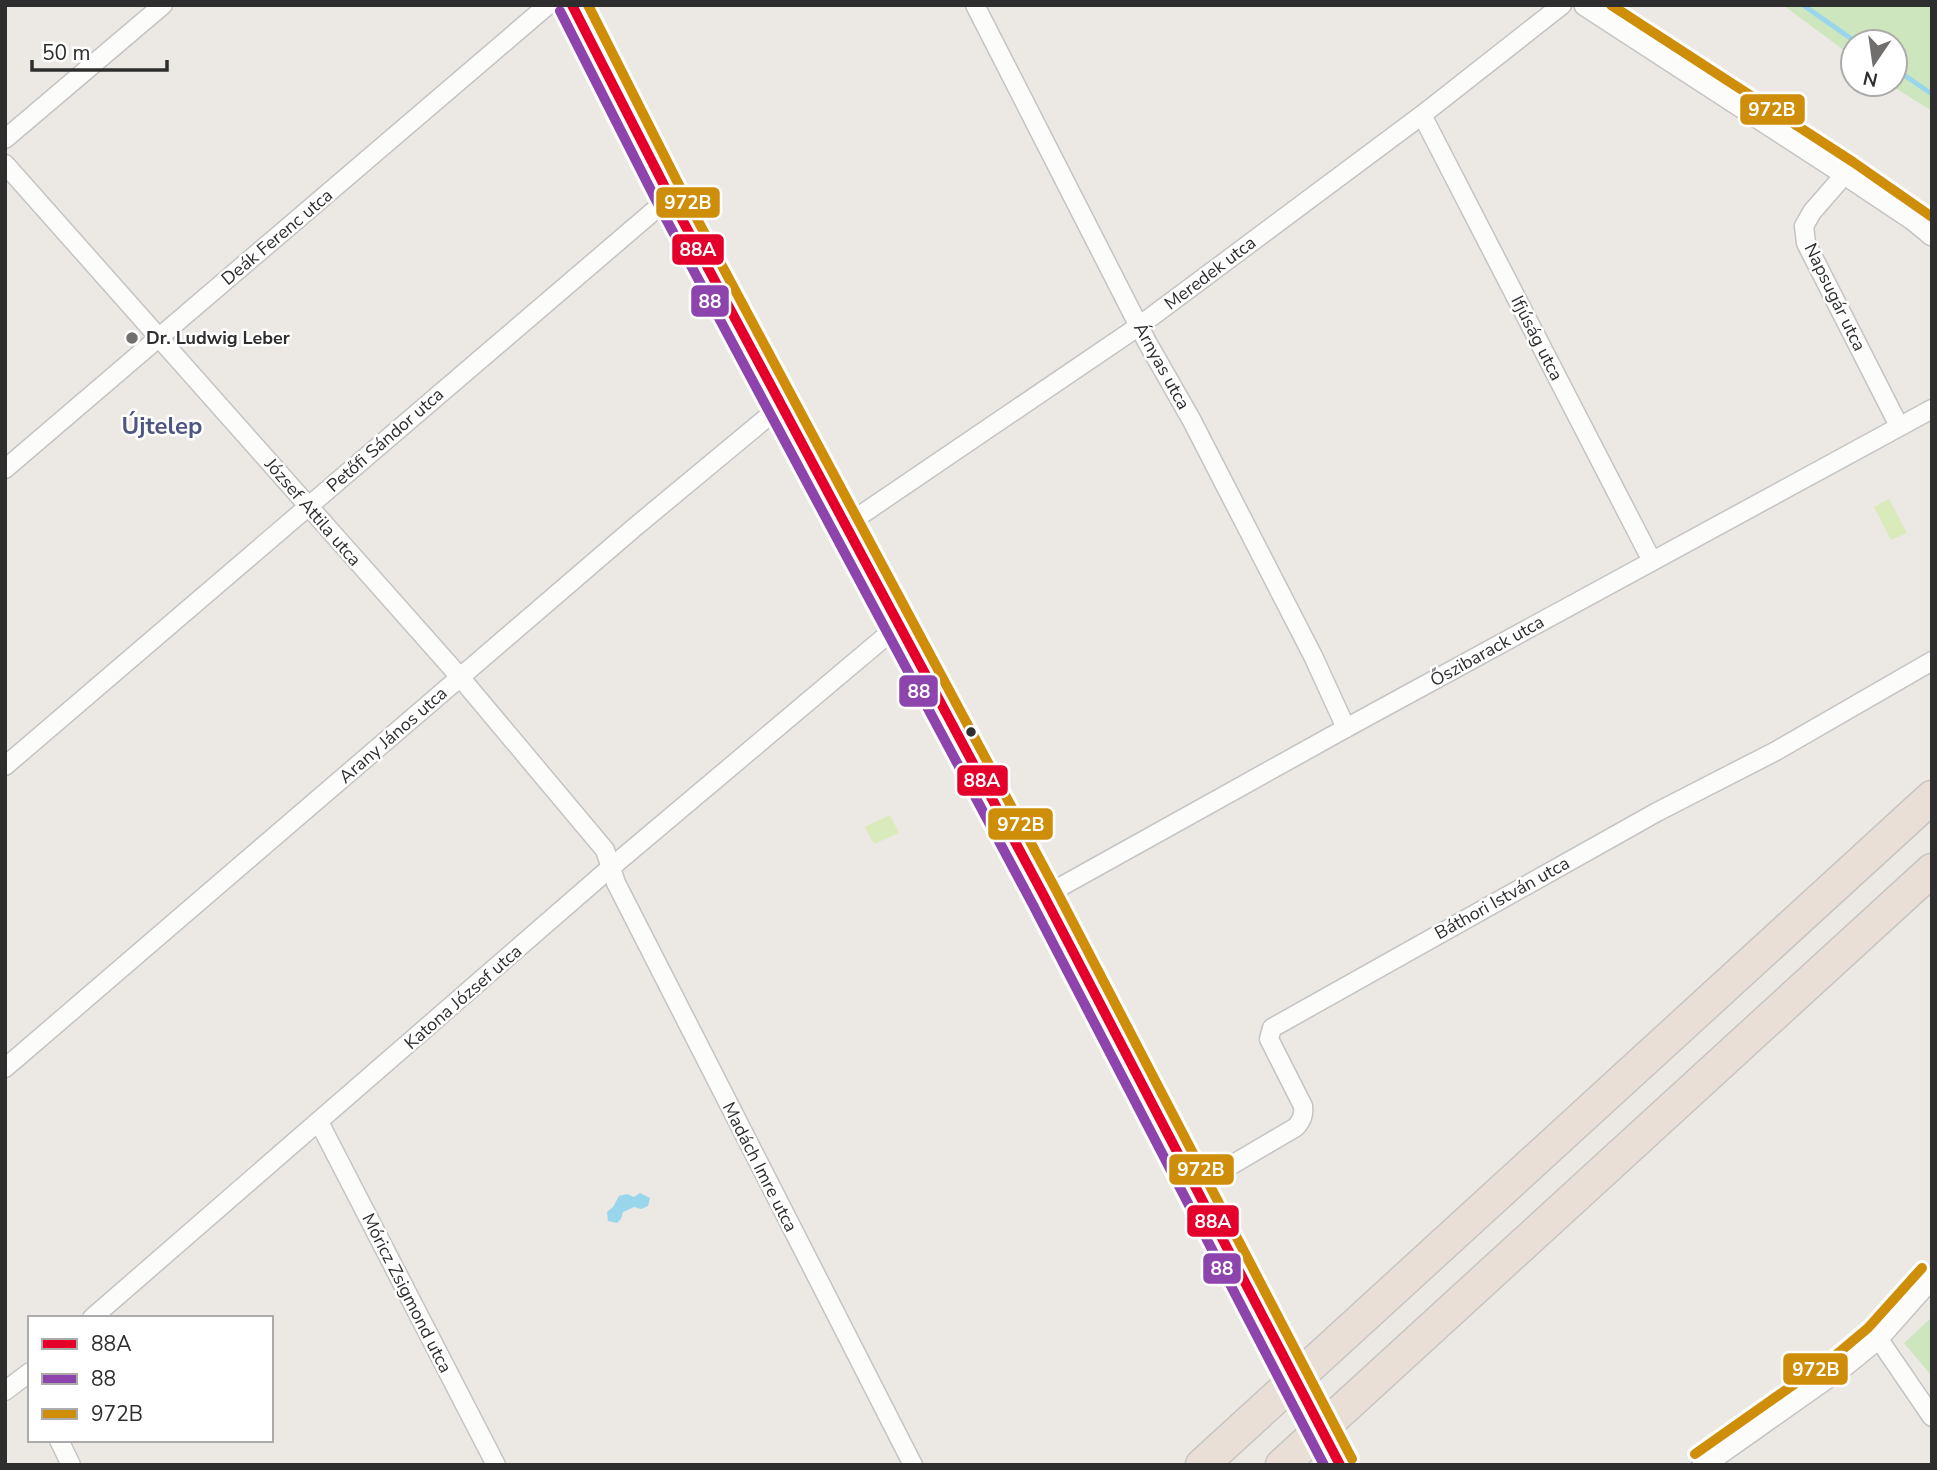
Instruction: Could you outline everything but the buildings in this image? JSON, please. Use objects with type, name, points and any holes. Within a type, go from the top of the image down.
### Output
[{"type":"highway","points":[[1795,924],[1871,836],[1932,781]]},
{"type":"highway","points":[[1202,1465],[1932,797]]},
{"type":"highway","points":[[1282,1465],[1932,870]]},
{"type":"street","points":[[5,139],[163,5]]},
{"type":"street","name":"Deák Ferenc utca","points":[[5,468],[548,5]]},
{"type":"street","points":[[572,5],[670,197],[1044,896],[1340,1465]]},
{"type":"street","name":"Árnyas utca","points":[[975,5],[1139,326],[1234,502],[1313,656],[1346,728]]},
{"type":"street","name":"Meredek utca","points":[[846,525],[1139,326],[1422,115],[1562,5]]},
{"type":"street","points":[[1585,5],[1845,174],[1932,235]]},
{"type":"street","name":"Ifjúság utca","points":[[1422,115],[1652,561]]},
{"type":"street","name":"József Attila utca","points":[[5,164],[460,677],[604,850],[611,867]]},
{"type":"street","name":"Napsugár utca","points":[[1845,174],[1812,212],[1804,226],[1806,243],[1899,426]]},
{"type":"street","name":"Petőfi Sándor utca","points":[[5,766],[670,197]]},
{"type":"street","name":"Arany János utca","points":[[5,1068],[782,405]]},
{"type":"street","name":"Őszibarack utca","points":[[1044,896],[1932,409]]},
{"type":"street","name":"Katona József utca","points":[[94,1316],[611,867],[899,625]]},
{"type":"street","name":"Báthori István utca","points":[[1195,1185],[1296,1127],[1304,1115],[1303,1106],[1269,1039],[1272,1028],[1657,812],[1776,751],[1932,661]]},
{"type":"street","name":"Madách Imre utca","points":[[611,867],[616,883],[913,1465]]},
{"type":"street","name":"Móricz Zsigmond utca","points":[[319,1122],[496,1465]]},
{"type":"street","points":[[1703,1465],[1845,1365],[1878,1338],[1932,1277]]},
{"type":"street","points":[[1878,1338],[1932,1417]]},
{"type":"street","points":[[5,1391],[28,1377]]},
{"type":"street","points":[[60,1442],[71,1465]]},
{"type":"green space","points":[[1783,5],[1932,5],[1932,111],[1909,97],[1909,28],[1839,28],[1839,47]]},
{"type":"green space","points":[[1889,499],[1907,533],[1891,540],[1874,507]]},
{"type":"green space","points":[[890,815],[899,833],[874,844],[865,827]]},
{"type":"green space","points":[[1932,1317],[1932,1374],[1931,1375],[1904,1343]]},
{"type":"water","points":[[640,1193],[650,1198],[648,1206],[641,1209],[634,1207],[623,1212],[617,1223],[608,1221],[607,1212],[619,1196],[627,1194],[634,1197]]},
{"type":"waterway","points":[[1803,5],[1839,30]]},
{"type":"waterway","points":[[1909,78],[1932,94]]},
{"type":"transit line","name":"88A","points":[[572,5],[670,197],[1044,896],[1340,1465]]},
{"type":"transit line","name":"972B","points":[[588,5],[682,191],[1056,890],[1352,1459]]},
{"type":"transit line","name":"972B","points":[[1611,5],[1853,162],[1932,217]]},
{"type":"transit line","name":"88","points":[[560,11],[658,204],[1032,903],[1324,1465]]},
{"type":"transit line","name":"972B","points":[[1695,1454],[1837,1354],[1868,1328],[1922,1268]]},
{"type":"place","name":"Dr. Ludwig Leber","points":[[132,338]]},
{"type":"district","name":"Újtelep","points":[[162,426]]}]
